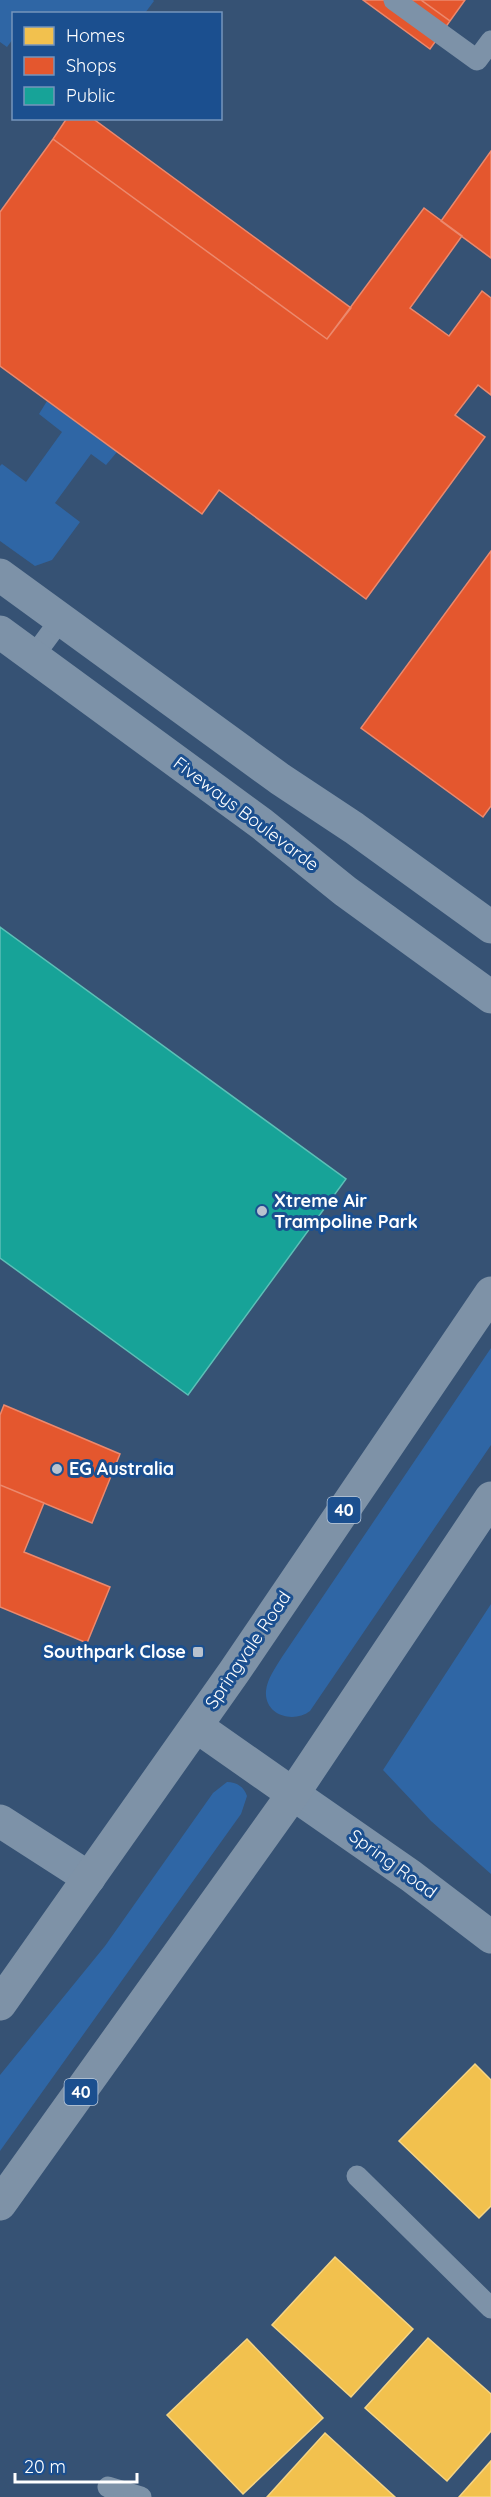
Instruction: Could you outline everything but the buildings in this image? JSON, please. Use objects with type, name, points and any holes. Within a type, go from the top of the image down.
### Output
[{"type":"highway","name":"Springvale Road","points":[[0,2004],[196,1726],[491,1293]]},
{"type":"highway","name":"40","points":[[0,2204],[293,1794],[491,1498]]},
{"type":"highway","points":[[196,1726],[293,1794]]},
{"type":"street","points":[[0,575],[280,780],[354,828],[491,927]]},
{"type":"street","name":"Fiveways Boulevarde","points":[[0,632],[262,824],[345,891],[491,997]]},
{"type":"street","name":"Spring Road","points":[[293,1794],[411,1876],[491,1937]]},
{"type":"street","points":[[0,1821],[89,1878]]},
{"type":"lane","points":[[394,0],[477,60],[491,41]]},
{"type":"lane","points":[[33,657],[61,619]]},
{"type":"lane","points":[[357,2176],[491,2308]]},
{"type":"lane","points":[[108,2487],[141,2497]]},
{"type":"shaded area","points":[[0,0],[154,1],[146,12],[12,12],[12,40],[7,47],[0,42]]},
{"type":"shaded area","points":[[47,401],[117,452],[106,465],[91,454],[55,503],[80,522],[52,560],[35,566],[0,541],[0,466],[2,464],[26,482],[62,432],[39,414]]},
{"type":"shaded area","points":[[491,1348],[491,1445],[310,1711],[296,1717],[281,1715],[270,1706],[267,1699],[268,1682],[275,1669]]},
{"type":"shaded area","points":[[491,1604],[491,1874],[431,1821],[383,1770]]},
{"type":"shaded area","points":[[227,1782],[237,1784],[246,1793],[241,1814],[0,2151],[0,2075],[105,1946],[213,1793]]},
{"type":"place","name":"Xtreme Air Trampoline Park","points":[[262,1211]]},
{"type":"place","name":"EG Australia","points":[[57,1469]]},
{"type":"place","name":"Southpark Close","points":[[198,1652]]}]
